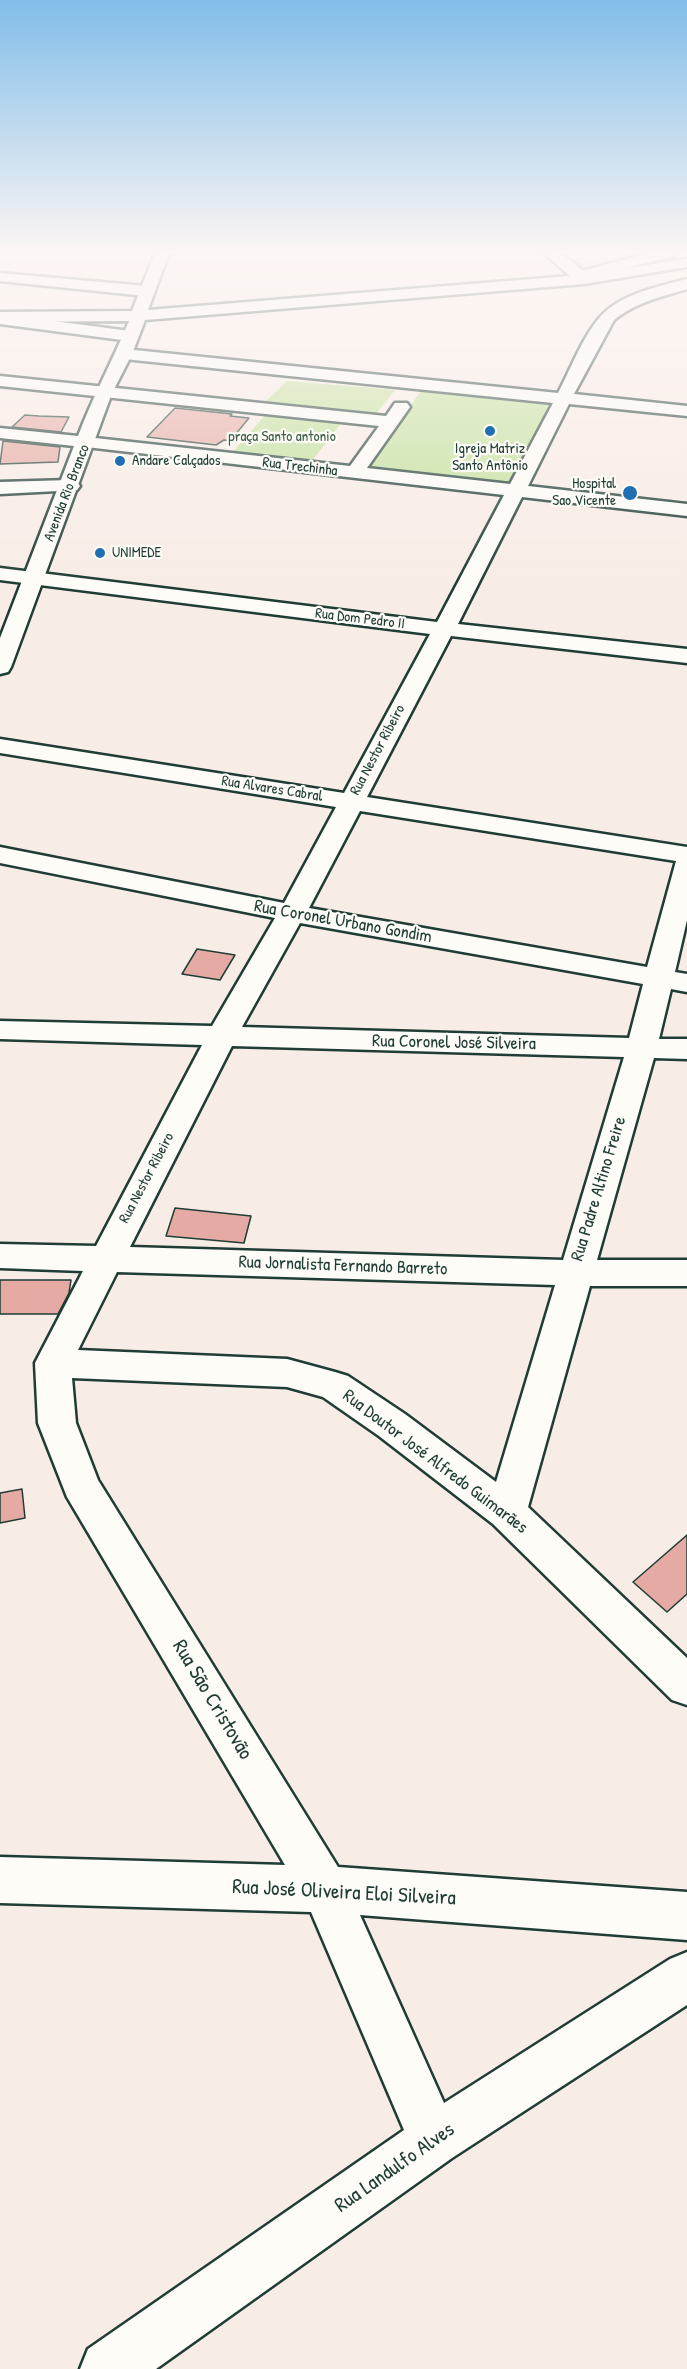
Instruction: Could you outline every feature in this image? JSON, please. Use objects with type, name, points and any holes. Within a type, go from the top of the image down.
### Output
[{"type":"street","name":"Avenida Rio Branco","points":[[0,667],[104,393],[119,364]]},
{"type":"street","points":[[217,364],[687,411]]},
{"type":"street","name":"Rua Nestor Ribeiro","points":[[105,1259],[221,1037],[292,913],[444,629],[583,364]]},
{"type":"street","points":[[0,381],[390,422]]},
{"type":"street","points":[[354,474],[417,384]]},
{"type":"street","name":"Rua Trechinha","points":[[0,433],[687,510]]},
{"type":"street","points":[[0,488],[70,486]]},
{"type":"street","name":"Rua Dom Pedro II","points":[[0,573],[444,629],[687,656]]},
{"type":"street","name":"Rua Alvares Cabral","points":[[0,746],[687,855]]},
{"type":"street","name":"Rua Coronel Urbano Gondim","points":[[0,855],[292,913],[673,981]]},
{"type":"street","name":"Rua Padre Altino Freire","points":[[507,1512],[574,1273],[642,1047],[673,981],[687,864]]},
{"type":"street","name":"Rua Coronel José Silveira","points":[[0,1030],[687,1049]]},
{"type":"street","name":"Rua Jornalista Fernando Barreto","points":[[0,1256],[574,1273],[687,1273]]},
{"type":"street","points":[[53,1363],[105,1259]]},
{"type":"street","name":"Rua Doutor José Alfredo Guimarães","points":[[53,1363],[287,1372],[335,1386],[392,1425],[507,1512],[687,1686]]},
{"type":"street","name":"Rua São Cristovão","points":[[53,1363],[57,1423],[81,1486],[267,1790],[324,1889],[434,2140]]},
{"type":"street","name":"Rua José Oliveira Eloi Silveira","points":[[0,1880],[324,1889],[687,1916]]},
{"type":"street","name":"Rua Landulfo Alves","points":[[113,2368],[434,2140],[687,1976]]},
{"type":"green space","name":"praça Santo antonio","points":[[287,381],[395,390],[376,414],[266,401]]},
{"type":"green space","points":[[421,391],[549,405],[507,489],[364,474]]},
{"type":"green space","name":"praça Santo antonio","points":[[266,414],[342,422],[312,461],[233,452]]},
{"type":"building","points":[[175,408],[249,418],[230,441],[224,440],[216,445],[147,437]]},
{"type":"building","points":[[25,415],[69,417],[61,432],[12,427]]},
{"type":"building","points":[[3,441],[60,447],[58,462],[0,464]]},
{"type":"building","points":[[197,949],[235,955],[220,980],[182,974]]},
{"type":"building","points":[[175,1208],[251,1216],[244,1243],[166,1236]]},
{"type":"building","points":[[0,1280],[71,1280],[69,1293],[58,1314],[0,1314]]},
{"type":"building","points":[[22,1489],[25,1518],[0,1523],[0,1493]]},
{"type":"building","points":[[687,1535],[687,1594],[667,1612],[633,1582]]},
{"type":"place","name":"Igreja Matriz Santo Antônio","points":[[490,431]]},
{"type":"place","name":"Andare Calçados","points":[[120,461]]},
{"type":"place","name":"Hospital Sao Vicente","points":[[630,493]]},
{"type":"place","name":"UNIMEDE","points":[[100,553]]}]
